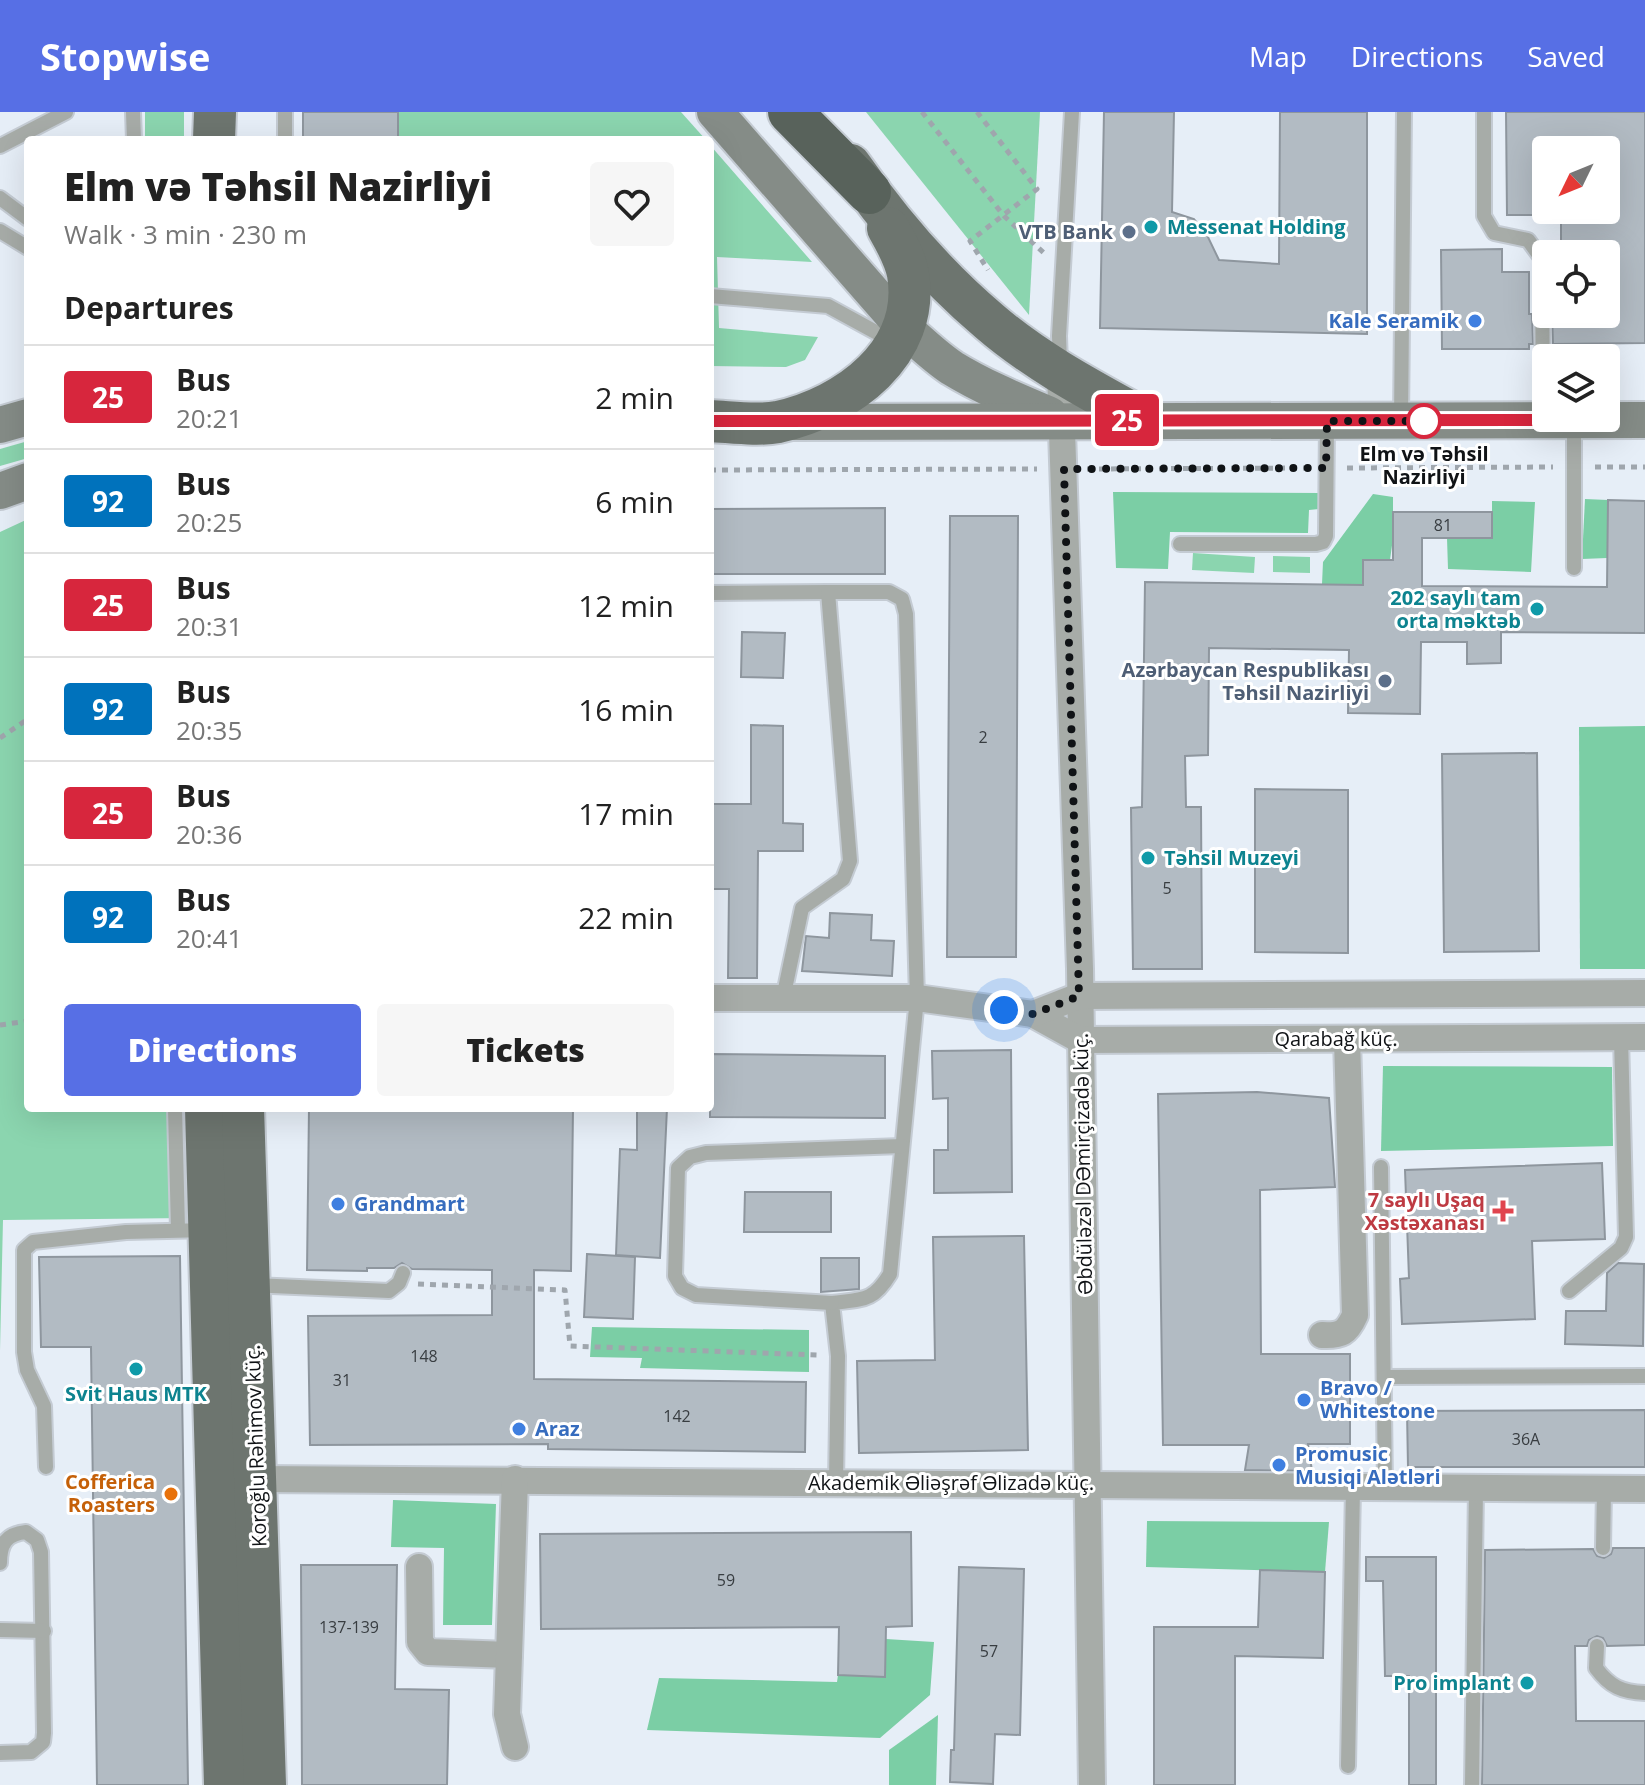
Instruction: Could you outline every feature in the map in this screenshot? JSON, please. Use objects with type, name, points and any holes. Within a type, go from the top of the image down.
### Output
[{"type":"highway","points":[[790,112],[869,192]]},
{"type":"main road","points":[[214,136],[215,112]]},
{"type":"main road","points":[[715,112],[900,335],[992,390],[1063,421]]},
{"type":"main road","points":[[812,112],[869,192],[960,295],[1026,350],[1145,420]]},
{"type":"main road","points":[[777,422],[848,394],[887,359],[900,335],[909,295],[907,272],[896,243],[869,192]]},
{"type":"main road","points":[[0,425],[24,418]]},
{"type":"main road","points":[[714,421],[1532,420]]},
{"type":"main road","points":[[1620,420],[1645,420]]},
{"type":"main road","points":[[0,491],[24,482]]},
{"type":"main road","name":"Koroğlu Rəhimov küç.","points":[[206,1112],[193,1230],[225,1785]]},
{"type":"main road","name":"Koroğlu Rəhimov küç.","points":[[243,1112],[265,1785]]},
{"type":"street","name":"Əbdüləzəl DƏmirçizadə küç.","points":[[1060,371],[1080,1040],[1092,1785]]},
{"type":"street","name":"Qarabağ küç.","points":[[1033,1014],[1079,996],[1645,993]]},
{"type":"street","name":"Qarabağ küç.","points":[[714,998],[917,998],[1033,1014],[1080,1040],[1633,1037]]},
{"type":"street","points":[[1322,1335],[1339,1336],[1349,1328],[1355,1315],[1347,1039]]},
{"type":"street","name":"Akademik Əliəşrəf Əlizadə küç.","points":[[257,1479],[1645,1489]]},
{"type":"street","points":[[515,1479],[507,1714],[515,1747]]},
{"type":"street","points":[[419,1567],[420,1642],[428,1652],[509,1655]]},
{"type":"lane","points":[[0,146],[66,112]]},
{"type":"lane","points":[[133,112],[134,136]]},
{"type":"lane","points":[[285,112],[285,136]]},
{"type":"lane","name":"Əbdüləzəl DƏmirçizadə küç.","points":[[1060,371],[1072,112]]},
{"type":"lane","points":[[1401,421],[1404,112]]},
{"type":"lane","points":[[1484,112],[1484,216],[1494,233],[1528,240],[1542,259],[1551,344]]},
{"type":"lane","points":[[0,198],[24,216]]},
{"type":"lane","points":[[0,231],[24,246]]},
{"type":"lane","points":[[714,296],[828,306],[900,335]]},
{"type":"lane","points":[[1180,544],[1323,542],[1326,536],[1327,421]]},
{"type":"lane","points":[[1563,432],[1574,467],[1574,568]]},
{"type":"lane","points":[[786,999],[785,989],[802,908],[843,879],[850,861],[828,592]]},
{"type":"lane","points":[[714,593],[889,592],[902,599],[906,614],[917,998],[890,1274],[881,1288],[870,1299],[832,1303],[696,1295],[682,1288],[675,1276],[678,1168],[690,1157],[706,1153],[902,1146]]},
{"type":"lane","points":[[1569,1291],[1621,1248],[1626,1237],[1633,1037]]},
{"type":"lane","points":[[46,1467],[44,1406],[27,1370],[24,1352],[24,1250],[33,1242],[193,1230],[176,1112]]},
{"type":"lane","points":[[1381,1167],[1385,1487]]},
{"type":"lane","points":[[250,1285],[389,1291],[401,1278]]},
{"type":"lane","points":[[832,1303],[838,1356],[836,1482]]},
{"type":"lane","points":[[1385,1377],[1645,1376]]},
{"type":"lane","points":[[1348,1766],[1353,1487]]},
{"type":"lane","points":[[1472,1785],[1476,1488]]},
{"type":"lane","points":[[1603,1548],[1604,1489]]},
{"type":"lane","points":[[0,1563],[0,1550],[5,1539],[14,1533],[26,1532],[37,1540],[41,1552],[44,1631],[43,1742],[31,1752],[0,1753]]},
{"type":"lane","points":[[0,1630],[44,1631]]},
{"type":"lane","points":[[1597,1646],[1596,1668],[1607,1684],[1625,1692],[1645,1693]]},
{"type":"path","points":[[922,112],[1004,216],[1063,271]]},
{"type":"path","points":[[977,112],[1037,189],[970,241],[994,279]]},
{"type":"path","points":[[714,470],[1645,467]]},
{"type":"path","points":[[0,738],[24,722]]},
{"type":"path","points":[[0,1025],[24,1022]]},
{"type":"path","points":[[401,1278],[565,1290],[570,1346],[838,1356]]},
{"type":"green space","points":[[145,112],[184,112],[184,136],[145,136]]},
{"type":"green space","points":[[398,112],[681,112],[702,136],[398,136]]},
{"type":"green space","points":[[866,112],[1040,112],[1029,315]]},
{"type":"green space","points":[[714,150],[812,262],[717,257],[719,328],[818,337],[805,360],[786,367],[714,366]]},
{"type":"green space","points":[[24,442],[24,459],[0,466],[0,449]]},
{"type":"green space","points":[[1113,492],[1321,493],[1319,509],[1309,510],[1308,533],[1170,532],[1168,569],[1116,568]]},
{"type":"green space","points":[[1373,494],[1393,497],[1393,538],[1390,560],[1363,560],[1363,600],[1322,584],[1323,562]]},
{"type":"green space","points":[[1585,499],[1608,500],[1607,558],[1582,559]]},
{"type":"green space","points":[[1492,501],[1535,502],[1531,572],[1448,569],[1447,538],[1492,538]]},
{"type":"green space","points":[[24,521],[24,1112],[184,1112],[187,1218],[3,1220],[0,1351],[0,532]]},
{"type":"green space","points":[[1193,553],[1255,557],[1254,573],[1192,570]]},
{"type":"green space","points":[[1273,556],[1310,557],[1310,573],[1273,572]]},
{"type":"green space","points":[[1645,726],[1645,969],[1580,969],[1579,727]]},
{"type":"green space","points":[[1383,1066],[1612,1067],[1613,1146],[1381,1151]]},
{"type":"green space","points":[[592,1327],[809,1330],[809,1372],[640,1368],[642,1358],[590,1357]]},
{"type":"green space","points":[[393,1500],[496,1504],[492,1625],[443,1625],[444,1548],[391,1547]]},
{"type":"green space","points":[[1147,1521],[1329,1522],[1325,1572],[1146,1567]]},
{"type":"green space","points":[[886,1639],[934,1642],[930,1695],[880,1738],[647,1730],[659,1678],[837,1682],[838,1675],[885,1677]]},
{"type":"green space","points":[[938,1715],[936,1785],[889,1785],[889,1750]]},
{"type":"building","points":[[303,112],[398,112],[398,136],[303,136]]},
{"type":"building","name":"Messenat Holding","points":[[1104,112],[1174,112],[1172,212],[1194,219],[1207,235],[1219,260],[1279,264],[1280,112],[1367,112],[1367,334],[1100,328]]},
{"type":"building","points":[[1506,112],[1645,112],[1645,343],[1553,344],[1552,328],[1620,328],[1620,240],[1561,240],[1561,224],[1620,224],[1620,136],[1532,136],[1532,215],[1507,215]]},
{"type":"building","points":[[1502,249],[1502,272],[1529,272],[1533,344],[1529,344],[1529,349],[1442,349],[1441,250]]},
{"type":"building","points":[[1608,500],[1645,501],[1645,633],[1501,632],[1501,663],[1467,664],[1467,642],[1421,642],[1420,714],[1348,713],[1349,650],[1209,648],[1208,755],[1185,756],[1186,807],[1201,807],[1202,969],[1133,969],[1131,808],[1142,807],[1145,582],[1363,585],[1363,560],[1393,560],[1393,512],[1492,512],[1492,538],[1422,538],[1422,586],[1607,587]]},
{"type":"building","points":[[885,508],[885,574],[714,574],[714,509]]},
{"type":"building","points":[[950,516],[1018,516],[1016,957],[947,957]]},
{"type":"building","points":[[742,632],[785,633],[783,678],[741,677]]},
{"type":"building","points":[[751,725],[783,726],[783,823],[803,824],[803,851],[758,851],[757,978],[728,978],[729,889],[714,889],[714,804],[751,804]]},
{"type":"building","points":[[1537,753],[1539,951],[1444,952],[1442,754]]},
{"type":"building","points":[[1255,789],[1348,790],[1348,953],[1255,952]]},
{"type":"building","points":[[830,913],[872,915],[871,940],[894,941],[892,976],[802,971],[806,936],[829,938]]},
{"type":"building","points":[[1011,1050],[1012,1192],[934,1193],[934,1150],[948,1150],[948,1098],[933,1099],[932,1051]]},
{"type":"building","points":[[714,1054],[885,1056],[885,1118],[710,1117],[710,1112],[714,1112]]},
{"type":"building","points":[[1257,1092],[1329,1098],[1335,1187],[1260,1190],[1261,1354],[1350,1354],[1350,1444],[1308,1444],[1312,1471],[1245,1470],[1249,1445],[1163,1445],[1158,1094]]},
{"type":"building","points":[[309,1112],[573,1112],[571,1271],[534,1270],[534,1379],[806,1382],[805,1452],[548,1449],[548,1444],[310,1445],[308,1316],[492,1315],[492,1270],[412,1269],[402,1263],[394,1268],[367,1268],[367,1271],[307,1270]]},
{"type":"building","points":[[637,1112],[667,1112],[660,1258],[616,1255],[620,1149],[637,1150]]},
{"type":"building","points":[[1602,1163],[1605,1239],[1532,1241],[1535,1319],[1402,1324],[1400,1279],[1409,1278],[1405,1170]]},
{"type":"building","points":[[745,1192],[831,1192],[831,1232],[744,1232]]},
{"type":"building","points":[[1024,1236],[1028,1450],[859,1453],[857,1361],[935,1360],[933,1237]]},
{"type":"building","points":[[587,1254],[635,1257],[633,1319],[584,1317]]},
{"type":"building","points":[[180,1256],[188,1785],[97,1785],[91,1347],[41,1347],[39,1257]]},
{"type":"building","points":[[821,1258],[859,1258],[859,1289],[821,1292]]},
{"type":"building","points":[[1618,1263],[1644,1264],[1643,1346],[1565,1344],[1566,1311],[1606,1311],[1607,1273]]},
{"type":"building","points":[[1645,1410],[1645,1467],[1408,1467],[1407,1411]]},
{"type":"building","points":[[911,1532],[912,1626],[886,1627],[885,1677],[838,1675],[839,1627],[541,1629],[540,1534]]},
{"type":"building","name":"Pro implant","points":[[1613,1548],[1645,1548],[1645,1645],[1607,1646],[1603,1638],[1597,1636],[1589,1640],[1587,1646],[1575,1646],[1576,1721],[1645,1721],[1645,1785],[1482,1785],[1485,1550],[1593,1549],[1597,1556],[1604,1558],[1611,1554]]},
{"type":"building","points":[[1366,1557],[1436,1557],[1436,1785],[1409,1785],[1409,1676],[1385,1676],[1383,1581],[1366,1581]]},
{"type":"building","points":[[301,1565],[397,1565],[395,1689],[449,1690],[447,1785],[302,1785]]},
{"type":"building","points":[[959,1567],[1024,1569],[1020,1735],[995,1734],[993,1784],[950,1782],[951,1750],[954,1750]]},
{"type":"building","points":[[1260,1570],[1325,1572],[1323,1658],[1235,1656],[1235,1785],[1154,1785],[1154,1627],[1258,1627]]},
{"type":"bus line","name":"25","points":[[714,421],[1532,420]]},
{"type":"place","name":"Messenat Holding","points":[[1151,227]]},
{"type":"place","name":"VTB Bank","points":[[1129,232]]},
{"type":"place","name":"Kale Seramik","points":[[1475,321]]},
{"type":"place","name":"Elm və Təhsil Nazirliyi","points":[[1424,421]]},
{"type":"place","name":"202 saylı tam orta məktəb","points":[[1537,609]]},
{"type":"place","name":"Azərbaycan Respublikası Təhsil Nazirliyi","points":[[1385,681]]},
{"type":"place","name":"Təhsil Muzeyi","points":[[1148,858]]},
{"type":"place","name":"Grandmart","points":[[338,1204]]},
{"type":"place","name":"7 saylı Uşaq Xəstəxanası","points":[[1503,1211]]},
{"type":"place","name":"Svit Haus MTK","points":[[136,1369]]},
{"type":"place","name":"Bravo / Whitestone","points":[[1304,1400]]},
{"type":"place","name":"Araz","points":[[519,1429]]},
{"type":"place","name":"Promusic Musiqi Alətləri","points":[[1279,1465]]},
{"type":"place","name":"Cofferica Roasters","points":[[171,1494]]},
{"type":"place","name":"Pro implant","points":[[1527,1683]]},
{"type":"route","points":[[1004,1010],[1033,1014],[1079,996],[1064,469],[1326,468],[1327,421],[1429,421],[1424,421]]}]
